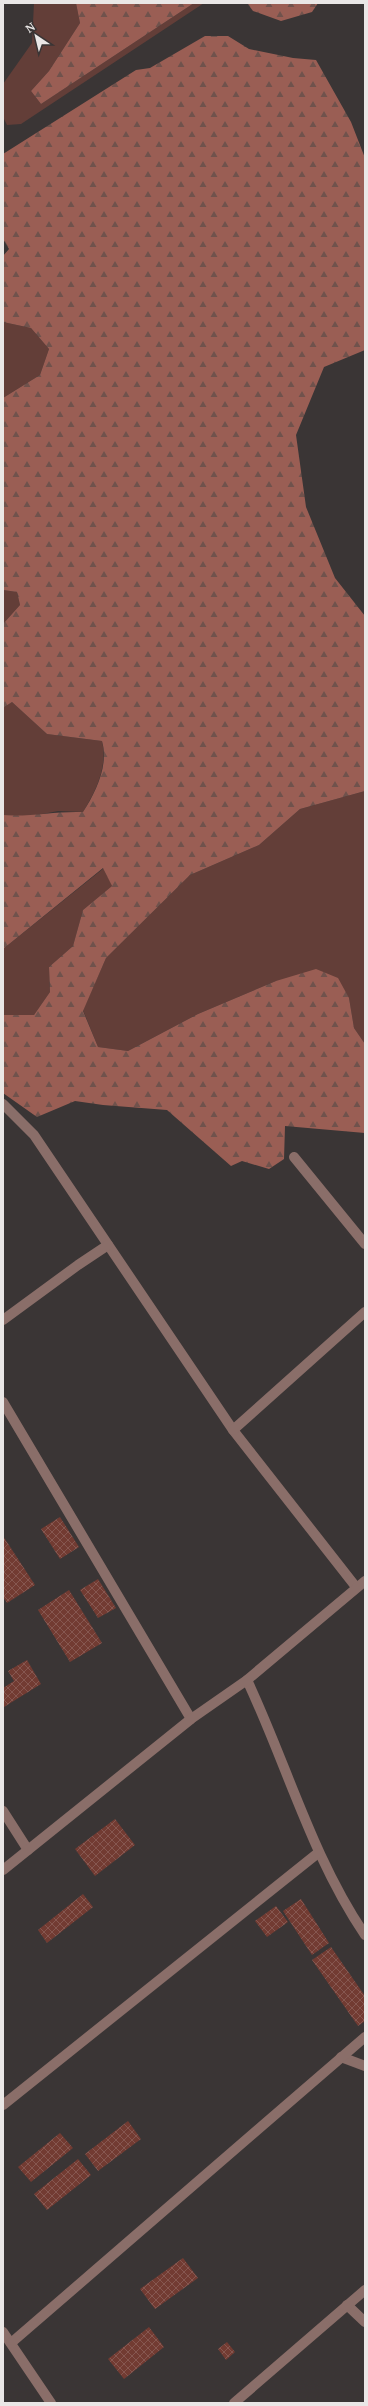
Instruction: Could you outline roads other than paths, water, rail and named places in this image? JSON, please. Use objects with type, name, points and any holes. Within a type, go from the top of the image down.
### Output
[{"type":"street","points":[[3,1104],[34,1135],[233,1430],[356,1587]]},
{"type":"street","points":[[294,1157],[365,1244]]},
{"type":"street","points":[[3,1320],[108,1245]]},
{"type":"street","points":[[233,1430],[365,1312]]},
{"type":"street","points":[[3,1402],[192,1719]]},
{"type":"street","points":[[3,1870],[192,1719],[247,1680],[365,1581]]},
{"type":"street","points":[[247,1680],[266,1722],[318,1853],[348,1910],[365,1935]]},
{"type":"street","points":[[3,1811],[28,1850]]},
{"type":"street","points":[[3,2105],[318,1853]]},
{"type":"street","points":[[10,2343],[365,2037]]},
{"type":"street","points":[[341,2057],[365,2066]]},
{"type":"street","points":[[234,2403],[365,2290]]},
{"type":"street","points":[[347,2305],[365,2322]]},
{"type":"street","points":[[3,2332],[51,2403]]}]
